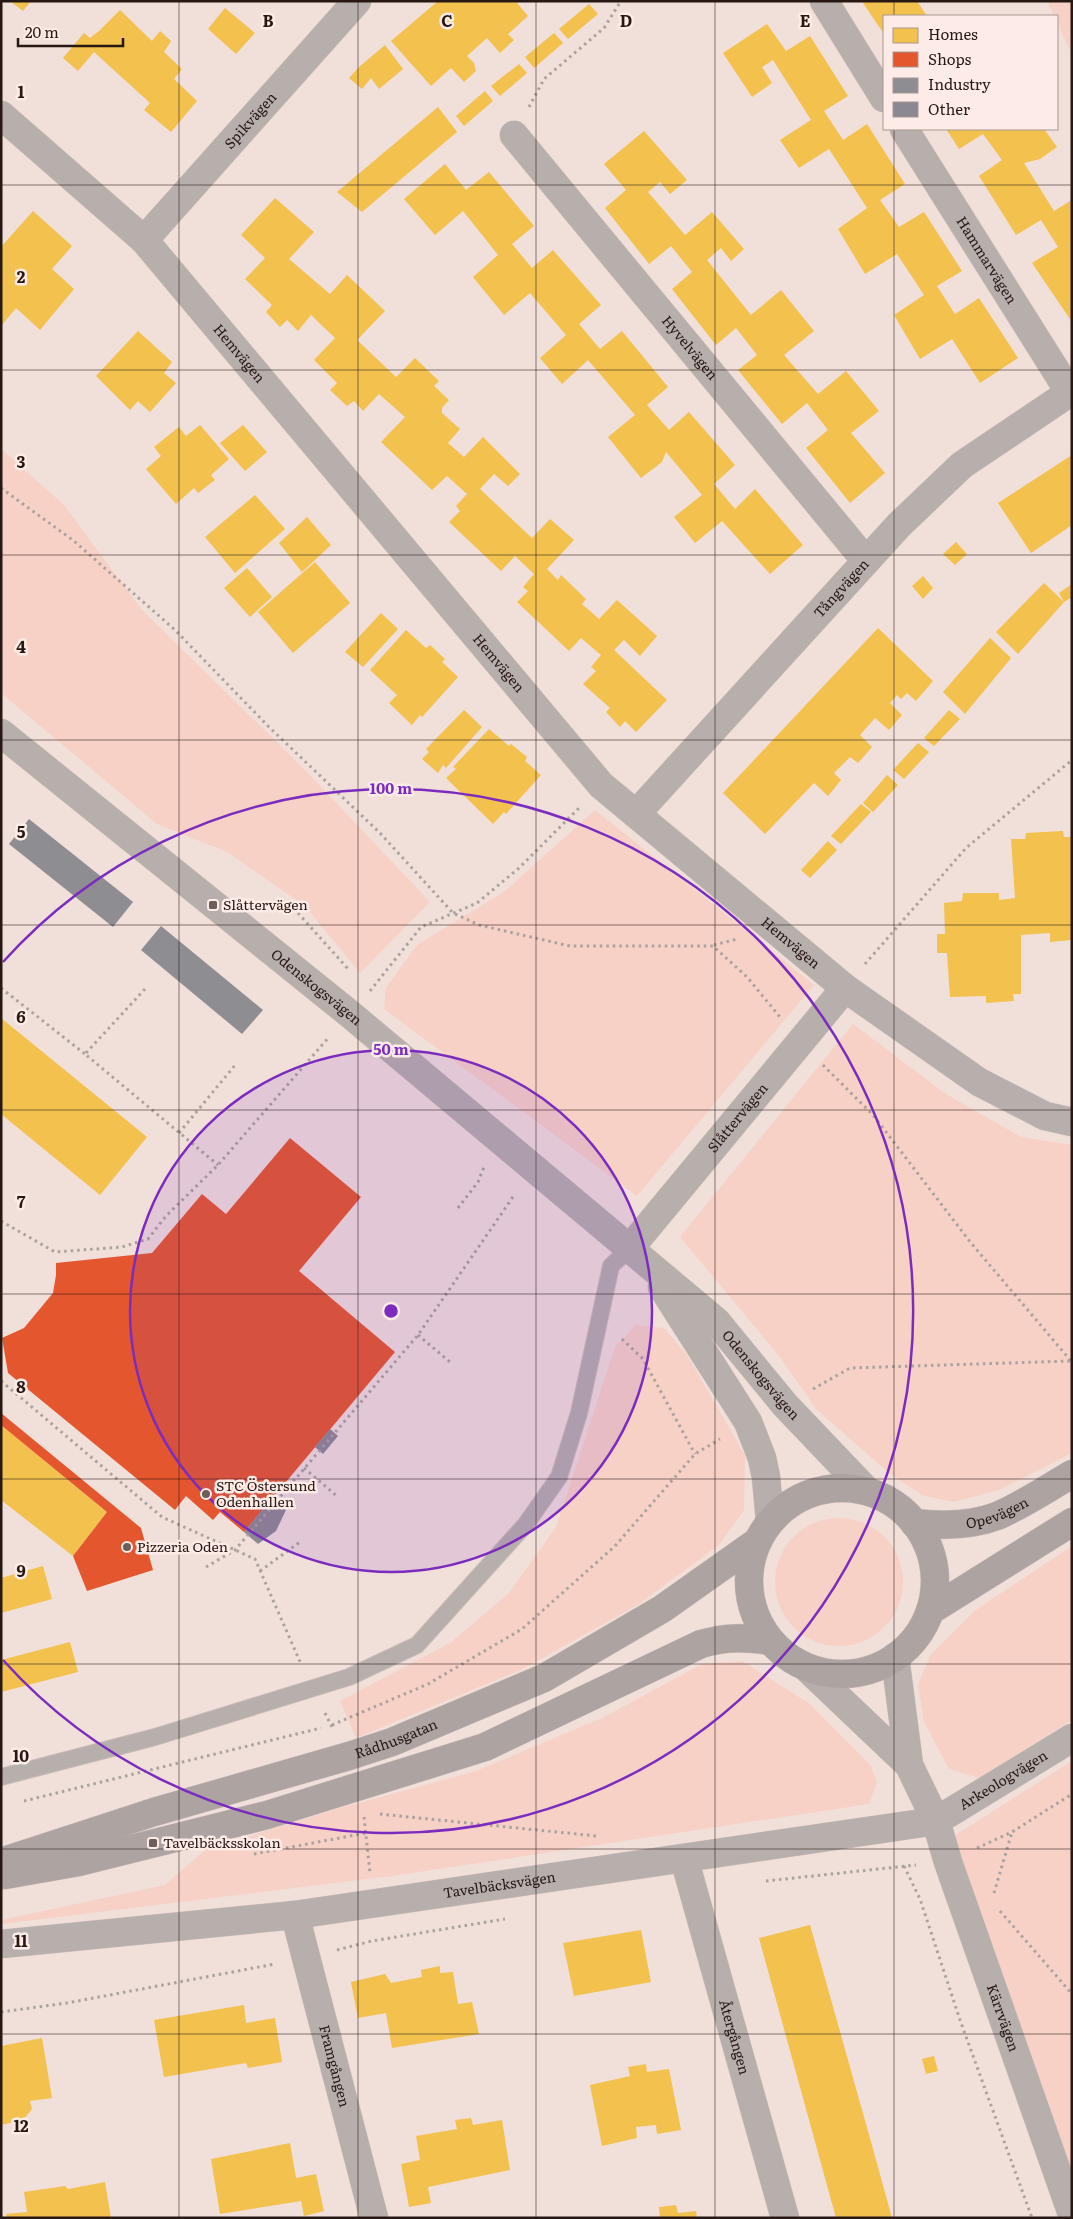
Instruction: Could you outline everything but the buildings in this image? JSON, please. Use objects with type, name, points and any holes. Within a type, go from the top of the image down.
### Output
[{"type":"main road","name":"Opevägen","points":[[914,1522],[938,1525],[991,1518],[1072,1474]]},
{"type":"main road","name":"Rådhusgatan","points":[[1,1862],[154,1812],[392,1742],[544,1678],[662,1608],[764,1531],[787,1505],[812,1492],[839,1487],[867,1491],[887,1499],[905,1512],[922,1533],[932,1558],[935,1585],[930,1611]]},
{"type":"main road","points":[[764,1531],[750,1562],[748,1589],[754,1615],[770,1641],[786,1656],[808,1668],[838,1674],[868,1671],[895,1657],[916,1637],[930,1611],[1072,1522]]},
{"type":"main road","points":[[1,1876],[79,1862],[267,1815],[357,1788],[485,1747],[700,1644],[723,1638],[770,1641]]},
{"type":"street","name":"Spikvägen","points":[[144,240],[357,1]]},
{"type":"street","points":[[824,1],[883,96]]},
{"type":"street","name":"Hemvägen","points":[[1,115],[144,240],[601,785],[845,988],[979,1082],[1045,1116],[1072,1122]]},
{"type":"street","name":"Hammarvägen","points":[[905,130],[1071,392]]},
{"type":"street","name":"Hyvelvägen","points":[[514,135],[866,561]]},
{"type":"street","name":"Tångvägen","points":[[636,814],[900,525],[962,465],[1071,392]]},
{"type":"street","name":"Odenskogsvägen","points":[[1,733],[351,1016],[630,1248],[649,1267],[716,1321],[786,1405],[867,1491]]},
{"type":"street","name":"Slåttervägen","points":[[630,1248],[845,988]]},
{"type":"street","name":"Odenskogsvägen","points":[[649,1267],[748,1422],[762,1458],[768,1494],[764,1531]]},
{"type":"street","points":[[895,1657],[909,1765],[936,1821]]},
{"type":"street","points":[[808,1668],[909,1765]]},
{"type":"street","name":"Arkeologvägen","points":[[936,1821],[1072,1738]]},
{"type":"street","name":"Tavelbäcksvägen","points":[[1,1944],[295,1915],[936,1821]]},
{"type":"street","name":"Kärrvägen","points":[[936,1821],[948,1862],[1072,2214]]},
{"type":"street","name":"Återgången","points":[[684,1858],[785,2218]]},
{"type":"street","name":"Framgången","points":[[295,1915],[374,2218]]},
{"type":"lane","points":[[1,1777],[156,1737],[340,1680],[417,1645],[526,1524],[559,1477],[579,1414],[611,1266],[630,1248]]},
{"type":"path","points":[[514,135],[544,79],[604,28],[621,1]]},
{"type":"path","points":[[1,488],[74,542],[175,630],[268,726],[380,833],[454,914],[479,925],[570,946],[713,946],[746,977],[800,1041],[873,1115],[971,1243],[1071,1361]]},
{"type":"path","points":[[845,988],[966,848],[1072,760]]},
{"type":"path","points":[[363,985],[369,993],[421,927],[477,903],[519,868],[601,785]]},
{"type":"path","points":[[298,913],[350,971]]},
{"type":"path","points":[[1,988],[86,1054],[218,1165]]},
{"type":"path","points":[[86,1054],[145,989]]},
{"type":"path","points":[[1,1221],[55,1252],[122,1247],[148,1239],[166,1216],[218,1165],[328,1038],[351,1016]]},
{"type":"path","points":[[179,1133],[236,1064]]},
{"type":"path","points":[[458,1208],[478,1182],[486,1161]]},
{"type":"path","points":[[206,1566],[235,1550],[418,1335],[521,1186]]},
{"type":"path","points":[[599,1317],[643,1359],[695,1454]]},
{"type":"path","points":[[418,1335],[450,1362]]},
{"type":"path","points":[[786,1405],[850,1368],[1071,1361]]},
{"type":"path","points":[[1,1381],[162,1517]]},
{"type":"path","points":[[20,1802],[332,1726],[428,1684],[522,1629],[615,1546],[695,1454],[748,1422]]},
{"type":"path","points":[[304,1468],[338,1497]]},
{"type":"path","points":[[260,1570],[300,1542]]},
{"type":"path","points":[[761,1881],[948,1862],[1012,1832],[1072,1794]]},
{"type":"path","points":[[373,1814],[601,1837]]},
{"type":"path","points":[[992,1901],[1012,1832]]},
{"type":"path","points":[[249,1855],[366,1833]]},
{"type":"path","points":[[904,1866],[920,1899],[960,2020],[1032,2218]]},
{"type":"path","points":[[998,1908],[1072,1994]]},
{"type":"path","points":[[1,2012],[67,2003],[306,1958],[372,1941],[508,1919]]},
{"type":"shaded area","points":[[1047,1],[1072,1],[1072,54],[1058,24],[1058,15],[1054,15]]},
{"type":"shaded area","points":[[1,449],[64,505],[141,609],[305,770],[430,902],[360,973],[305,906],[227,852],[157,824],[1,693]]},
{"type":"shaded area","points":[[595,810],[814,985],[637,1196],[384,1009],[386,988],[417,945],[504,892]]},
{"type":"shaded area","points":[[853,1024],[946,1094],[1021,1137],[1072,1145],[1072,1453],[999,1490],[953,1502],[922,1495],[889,1473],[816,1409],[780,1357],[680,1237]]},
{"type":"shaded area","points":[[636,1325],[664,1328],[687,1355],[745,1455],[744,1510],[719,1545],[639,1604],[523,1669],[356,1738],[340,1701],[450,1643],[508,1594],[556,1527],[615,1347]]},
{"type":"shaded area","points":[[839,1518],[852,1519],[864,1523],[884,1537],[898,1557],[902,1569],[902,1595],[898,1607],[884,1627],[864,1641],[852,1645],[839,1646],[826,1645],[814,1641],[794,1627],[780,1607],[776,1595],[775,1582],[776,1569],[780,1557],[794,1537],[814,1523],[826,1519]]},
{"type":"shaded area","points":[[1072,1546],[1072,1720],[979,1778],[949,1769],[924,1722],[918,1684],[931,1654],[977,1609]]},
{"type":"shaded area","points":[[742,1661],[810,1704],[871,1766],[877,1782],[869,1804],[392,1876],[1,1924],[1,1920],[165,1885],[205,1850],[337,1809],[476,1771],[602,1718],[702,1664]]},
{"type":"shaded area","points":[[1072,1761],[1072,2181],[954,1836]]},
{"type":"place","name":"Slåttervägen","points":[[213,905]]},
{"type":"place","name":"STC Östersund Odenhallen","points":[[206,1494]]},
{"type":"place","name":"Pizzeria Oden","points":[[127,1547]]},
{"type":"place","name":"Tavelbäcksskolan","points":[[153,1843]]}]
